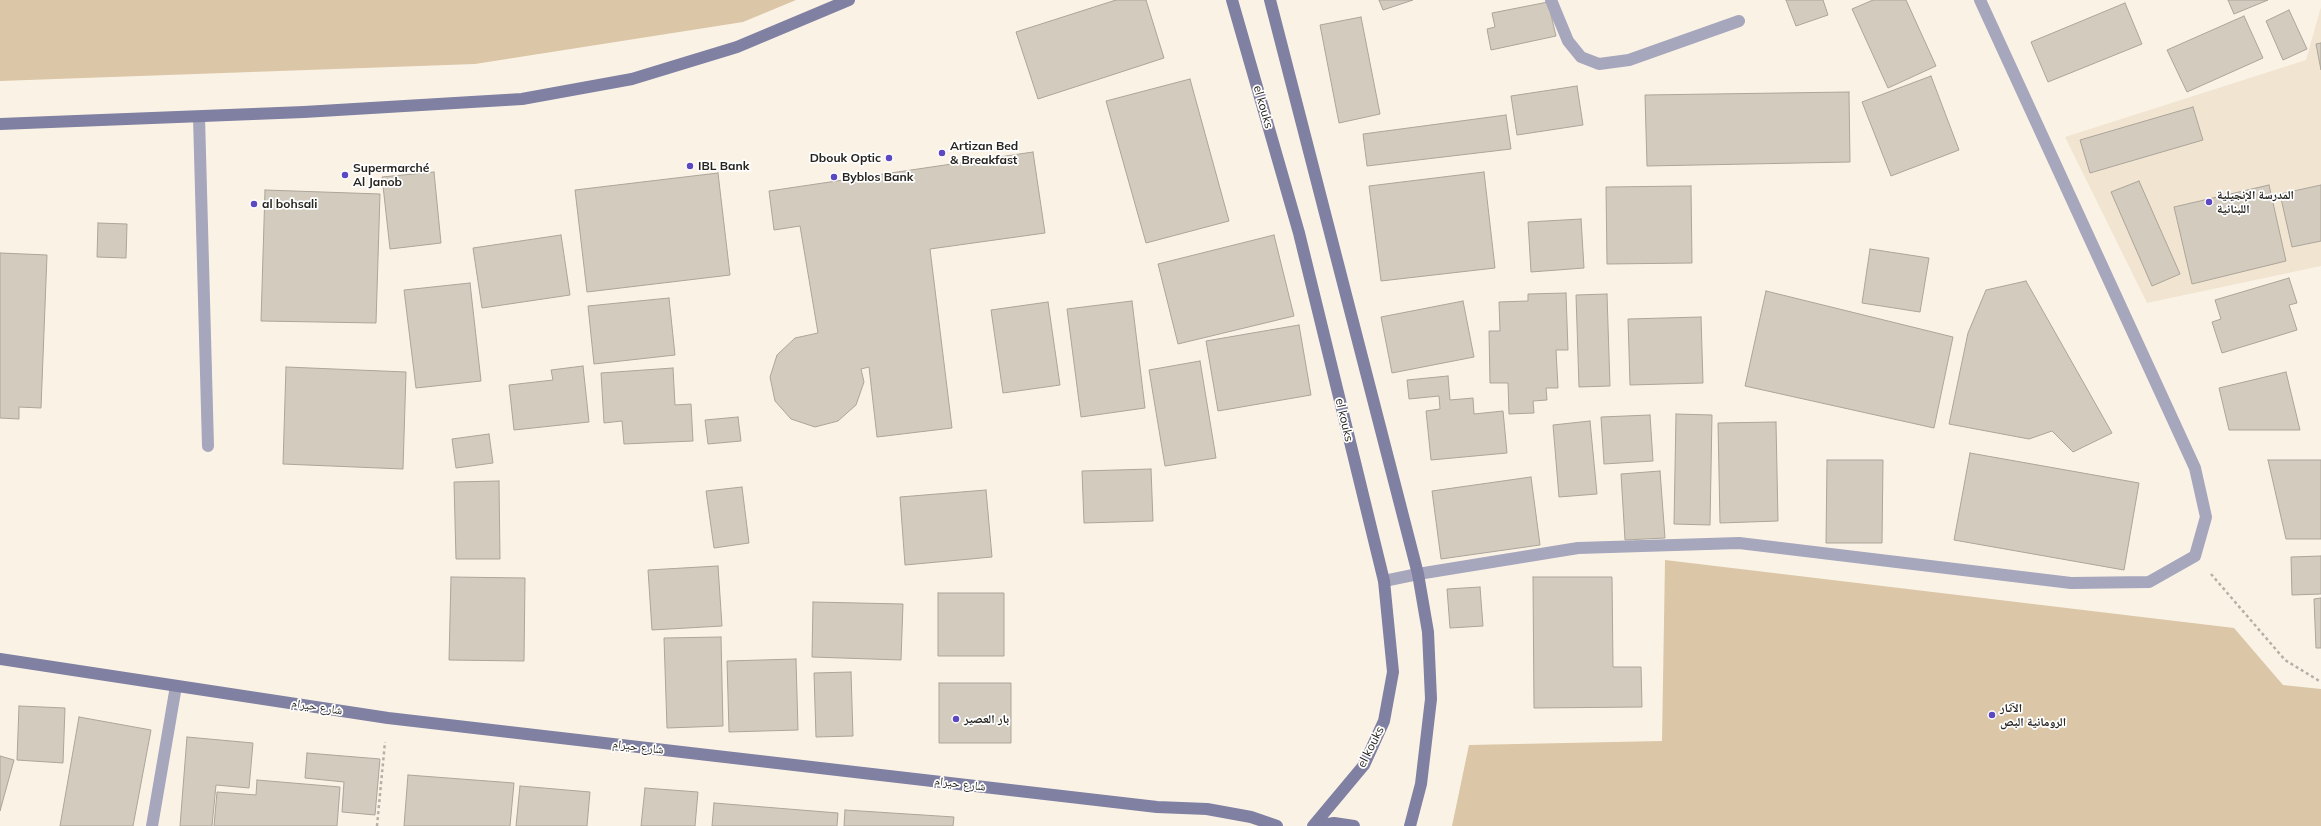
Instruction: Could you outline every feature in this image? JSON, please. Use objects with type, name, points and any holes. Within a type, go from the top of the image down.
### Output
[{"type":"main road","points":[[0,124],[312,112],[529,98],[632,79],[737,47],[849,0]]},
{"type":"main road","name":"el kouks","points":[[1232,0],[1299,233],[1384,581],[1393,672],[1384,721],[1364,765],[1313,826]]},
{"type":"main road","points":[[1270,0],[1418,574],[1428,632],[1431,699],[1421,784],[1410,826]]},
{"type":"main road","name":"شارع حيرام","points":[[0,659],[388,718],[1157,807],[1207,809],[1251,817],[1277,826]]},
{"type":"main road","points":[[1316,826],[1334,823],[1354,826]]},
{"type":"street","points":[[1552,0],[1568,41],[1581,57],[1599,64],[1629,60],[1739,21]]},
{"type":"street","points":[[1384,581],[1578,548],[1739,543],[2071,583],[2148,582],[2195,556],[2206,517],[2195,468],[1980,0]]},
{"type":"street","points":[[199,117],[208,446]]},
{"type":"street","points":[[152,826],[176,686]]},
{"type":"path","points":[[2195,556],[2285,660],[2321,682]]},
{"type":"path","points":[[377,826],[388,718]]},
{"type":"shaded area","points":[[0,0],[796,0],[743,22],[475,64],[0,81]]},
{"type":"shaded area","name":"المدرسة الإنجيلية اللبنانية","points":[[2321,7],[2321,266],[2147,303],[2065,137],[2306,60]]},
{"type":"shaded area","name":"الآثار الرومانية البص","points":[[1665,560],[2234,628],[2283,685],[2321,689],[2321,826],[1452,826],[1469,745],[1662,741]]},
{"type":"building","points":[[1116,0],[1146,0],[1164,58],[1038,99],[1016,32]]},
{"type":"building","points":[[1379,0],[1413,0],[1383,10]]},
{"type":"building","points":[[1786,0],[1823,0],[1828,15],[1796,26]]},
{"type":"building","points":[[1873,0],[1906,0],[1936,66],[1888,88],[1852,9]]},
{"type":"building","points":[[2228,0],[2268,0],[2234,14]]},
{"type":"building","points":[[1548,2],[1556,36],[1491,50],[1487,29],[1495,27],[1492,13]]},
{"type":"building","points":[[2125,3],[2142,44],[2048,82],[2031,42]]},
{"type":"building","points":[[2289,10],[2307,49],[2283,60],[2266,21]]},
{"type":"building","points":[[2244,16],[2263,58],[2187,92],[2167,50]]},
{"type":"building","points":[[1361,17],[1380,114],[1339,123],[1320,25]]},
{"type":"building","points":[[2321,43],[2321,70],[2316,44]]},
{"type":"building","points":[[1931,76],[1959,150],[1891,176],[1862,102]]},
{"type":"building","points":[[1190,79],[1229,221],[1146,243],[1106,101]]},
{"type":"building","points":[[1577,86],[1583,125],[1517,135],[1511,96]]},
{"type":"building","points":[[1849,92],[1850,162],[1647,166],[1645,95]]},
{"type":"building","points":[[2193,107],[2203,140],[2090,173],[2080,140]]},
{"type":"building","points":[[1506,115],[1511,149],[1367,166],[1363,134]]},
{"type":"building","points":[[1033,152],[1045,233],[930,249],[952,428],[877,437],[869,367],[861,369],[864,382],[856,405],[838,421],[815,427],[791,419],[775,401],[770,377],[777,355],[795,338],[818,333],[800,226],[774,230],[769,191]]},
{"type":"building","points":[[434,172],[441,243],[390,249],[382,177]]},
{"type":"building","points":[[1484,172],[1495,268],[1381,281],[1369,186]]},
{"type":"building","points":[[718,173],[730,275],[587,292],[575,190]]},
{"type":"building","points":[[2139,181],[2180,274],[2152,286],[2111,192]]},
{"type":"building","points":[[2269,185],[2286,261],[2192,284],[2174,207]]},
{"type":"building","points":[[2321,185],[2321,241],[2292,247],[2280,194]]},
{"type":"building","points":[[1691,186],[1692,263],[1607,264],[1606,187]]},
{"type":"building","points":[[265,190],[380,194],[376,323],[261,321]]},
{"type":"building","points":[[1581,219],[1584,268],[1531,272],[1528,222]]},
{"type":"building","points":[[98,223],[127,224],[126,258],[97,257]]},
{"type":"building","points":[[561,235],[570,295],[482,308],[473,248]]},
{"type":"building","points":[[1274,235],[1294,316],[1178,344],[1158,264]]},
{"type":"building","points":[[1870,249],[1929,258],[1920,312],[1862,303]]},
{"type":"building","points":[[0,253],[47,255],[41,408],[19,407],[19,419],[0,418]]},
{"type":"building","points":[[2289,278],[2297,303],[2289,305],[2297,330],[2222,353],[2212,322],[2221,319],[2215,300]]},
{"type":"building","points":[[2026,281],[2112,433],[2073,452],[2052,431],[2029,439],[1949,424],[1968,333],[1986,290]]},
{"type":"building","points":[[470,283],[481,381],[416,388],[404,290]]},
{"type":"building","points":[[1766,291],[1953,337],[1934,428],[1745,386]]},
{"type":"building","points":[[1566,293],[1568,350],[1556,350],[1558,388],[1546,388],[1547,400],[1533,401],[1534,413],[1509,414],[1508,383],[1490,383],[1489,331],[1500,331],[1499,302],[1528,301],[1528,294]]},
{"type":"building","points":[[1607,294],[1610,386],[1579,387],[1576,295]]},
{"type":"building","points":[[669,298],[675,355],[594,364],[588,306]]},
{"type":"building","points":[[1132,301],[1145,408],[1081,417],[1067,309]]},
{"type":"building","points":[[1463,301],[1474,357],[1392,373],[1381,317]]},
{"type":"building","points":[[1048,302],[1060,385],[1003,393],[991,310]]},
{"type":"building","points":[[1701,317],[1703,383],[1630,385],[1628,319]]},
{"type":"building","points":[[1299,325],[1311,395],[1218,411],[1206,341]]},
{"type":"building","points":[[1200,361],[1216,458],[1165,466],[1149,370]]},
{"type":"building","points":[[583,366],[589,422],[514,430],[509,385],[553,380],[551,370]]},
{"type":"building","points":[[286,367],[406,372],[403,469],[283,464]]},
{"type":"building","points":[[673,368],[675,405],[691,404],[693,441],[624,444],[622,421],[604,423],[601,373]]},
{"type":"building","points":[[2286,372],[2300,430],[2229,430],[2219,388]]},
{"type":"building","points":[[1448,376],[1450,400],[1473,398],[1474,414],[1503,411],[1507,453],[1431,460],[1426,411],[1440,409],[1439,396],[1409,399],[1407,380]]},
{"type":"building","points":[[1676,414],[1712,415],[1710,525],[1674,524]]},
{"type":"building","points":[[1650,415],[1653,461],[1604,464],[1601,417]]},
{"type":"building","points":[[738,417],[741,441],[708,444],[705,420]]},
{"type":"building","points":[[1590,421],[1597,494],[1559,497],[1553,425]]},
{"type":"building","points":[[1776,422],[1778,521],[1720,523],[1718,423]]},
{"type":"building","points":[[489,434],[493,463],[456,468],[452,439]]},
{"type":"building","points":[[1970,453],[2139,483],[2124,570],[1954,540]]},
{"type":"building","points":[[1827,460],[1883,460],[1882,543],[1826,543]]},
{"type":"building","points":[[2268,460],[2321,460],[2321,539],[2286,539]]},
{"type":"building","points":[[1151,469],[1153,521],[1084,523],[1082,471]]},
{"type":"building","points":[[1660,471],[1665,538],[1625,540],[1621,474]]},
{"type":"building","points":[[1531,477],[1540,545],[1441,559],[1432,491]]},
{"type":"building","points":[[499,481],[500,559],[456,559],[454,482]]},
{"type":"building","points":[[742,487],[749,543],[714,548],[706,491]]},
{"type":"building","points":[[986,490],[992,557],[905,565],[900,497]]},
{"type":"building","points":[[2321,556],[2321,594],[2292,595],[2291,557]]},
{"type":"building","points":[[718,566],[722,626],[652,630],[648,570]]},
{"type":"building","points":[[451,577],[525,578],[524,661],[449,660]]},
{"type":"building","points":[[1533,577],[1612,577],[1613,667],[1641,667],[1642,707],[1534,708]]},
{"type":"building","points":[[1480,587],[1483,626],[1450,628],[1447,589]]},
{"type":"building","points":[[938,593],[1004,593],[1004,656],[938,656]]},
{"type":"building","points":[[2321,598],[2321,648],[2316,648],[2314,599]]},
{"type":"building","points":[[813,602],[903,604],[901,660],[812,657]]},
{"type":"building","points":[[721,637],[723,726],[667,728],[664,638]]},
{"type":"building","points":[[796,659],[798,730],[729,732],[727,661]]},
{"type":"building","points":[[851,672],[853,736],[816,737],[814,673]]},
{"type":"building","points":[[939,683],[1011,683],[1011,743],[939,743]]},
{"type":"building","points":[[19,706],[65,708],[63,763],[17,760]]},
{"type":"building","points":[[79,717],[151,730],[133,826],[60,826]]},
{"type":"building","points":[[187,737],[253,743],[249,788],[216,785],[212,826],[180,826]]},
{"type":"building","points":[[307,753],[380,759],[375,815],[342,812],[344,782],[305,778]]},
{"type":"building","points":[[0,756],[14,760],[0,811]]},
{"type":"building","points":[[408,775],[514,783],[510,826],[404,826]]},
{"type":"building","points":[[257,780],[340,787],[337,826],[214,826],[217,792],[256,795]]},
{"type":"building","points":[[520,786],[590,792],[587,826],[516,826]]},
{"type":"building","points":[[645,788],[698,792],[695,826],[641,826]]},
{"type":"building","points":[[714,803],[838,813],[837,826],[712,826]]},
{"type":"building","points":[[845,810],[954,817],[953,826],[844,826]]},
{"type":"place","name":"Artizan Bed & Breakfast","points":[[942,153]]},
{"type":"place","name":"Dbouk Optic","points":[[889,158]]},
{"type":"place","name":"IBL Bank","points":[[690,166]]},
{"type":"place","name":"Supermarché Al Janob","points":[[345,175]]},
{"type":"place","name":"Byblos Bank","points":[[834,177]]},
{"type":"place","name":"المدرسة الإنجيلية اللبنانية","points":[[2209,202]]},
{"type":"place","name":"al bohsali","points":[[254,204]]},
{"type":"place","name":"الآثار الرومانية البص","points":[[1992,715]]},
{"type":"place","name":"بار العصير","points":[[956,719]]}]
